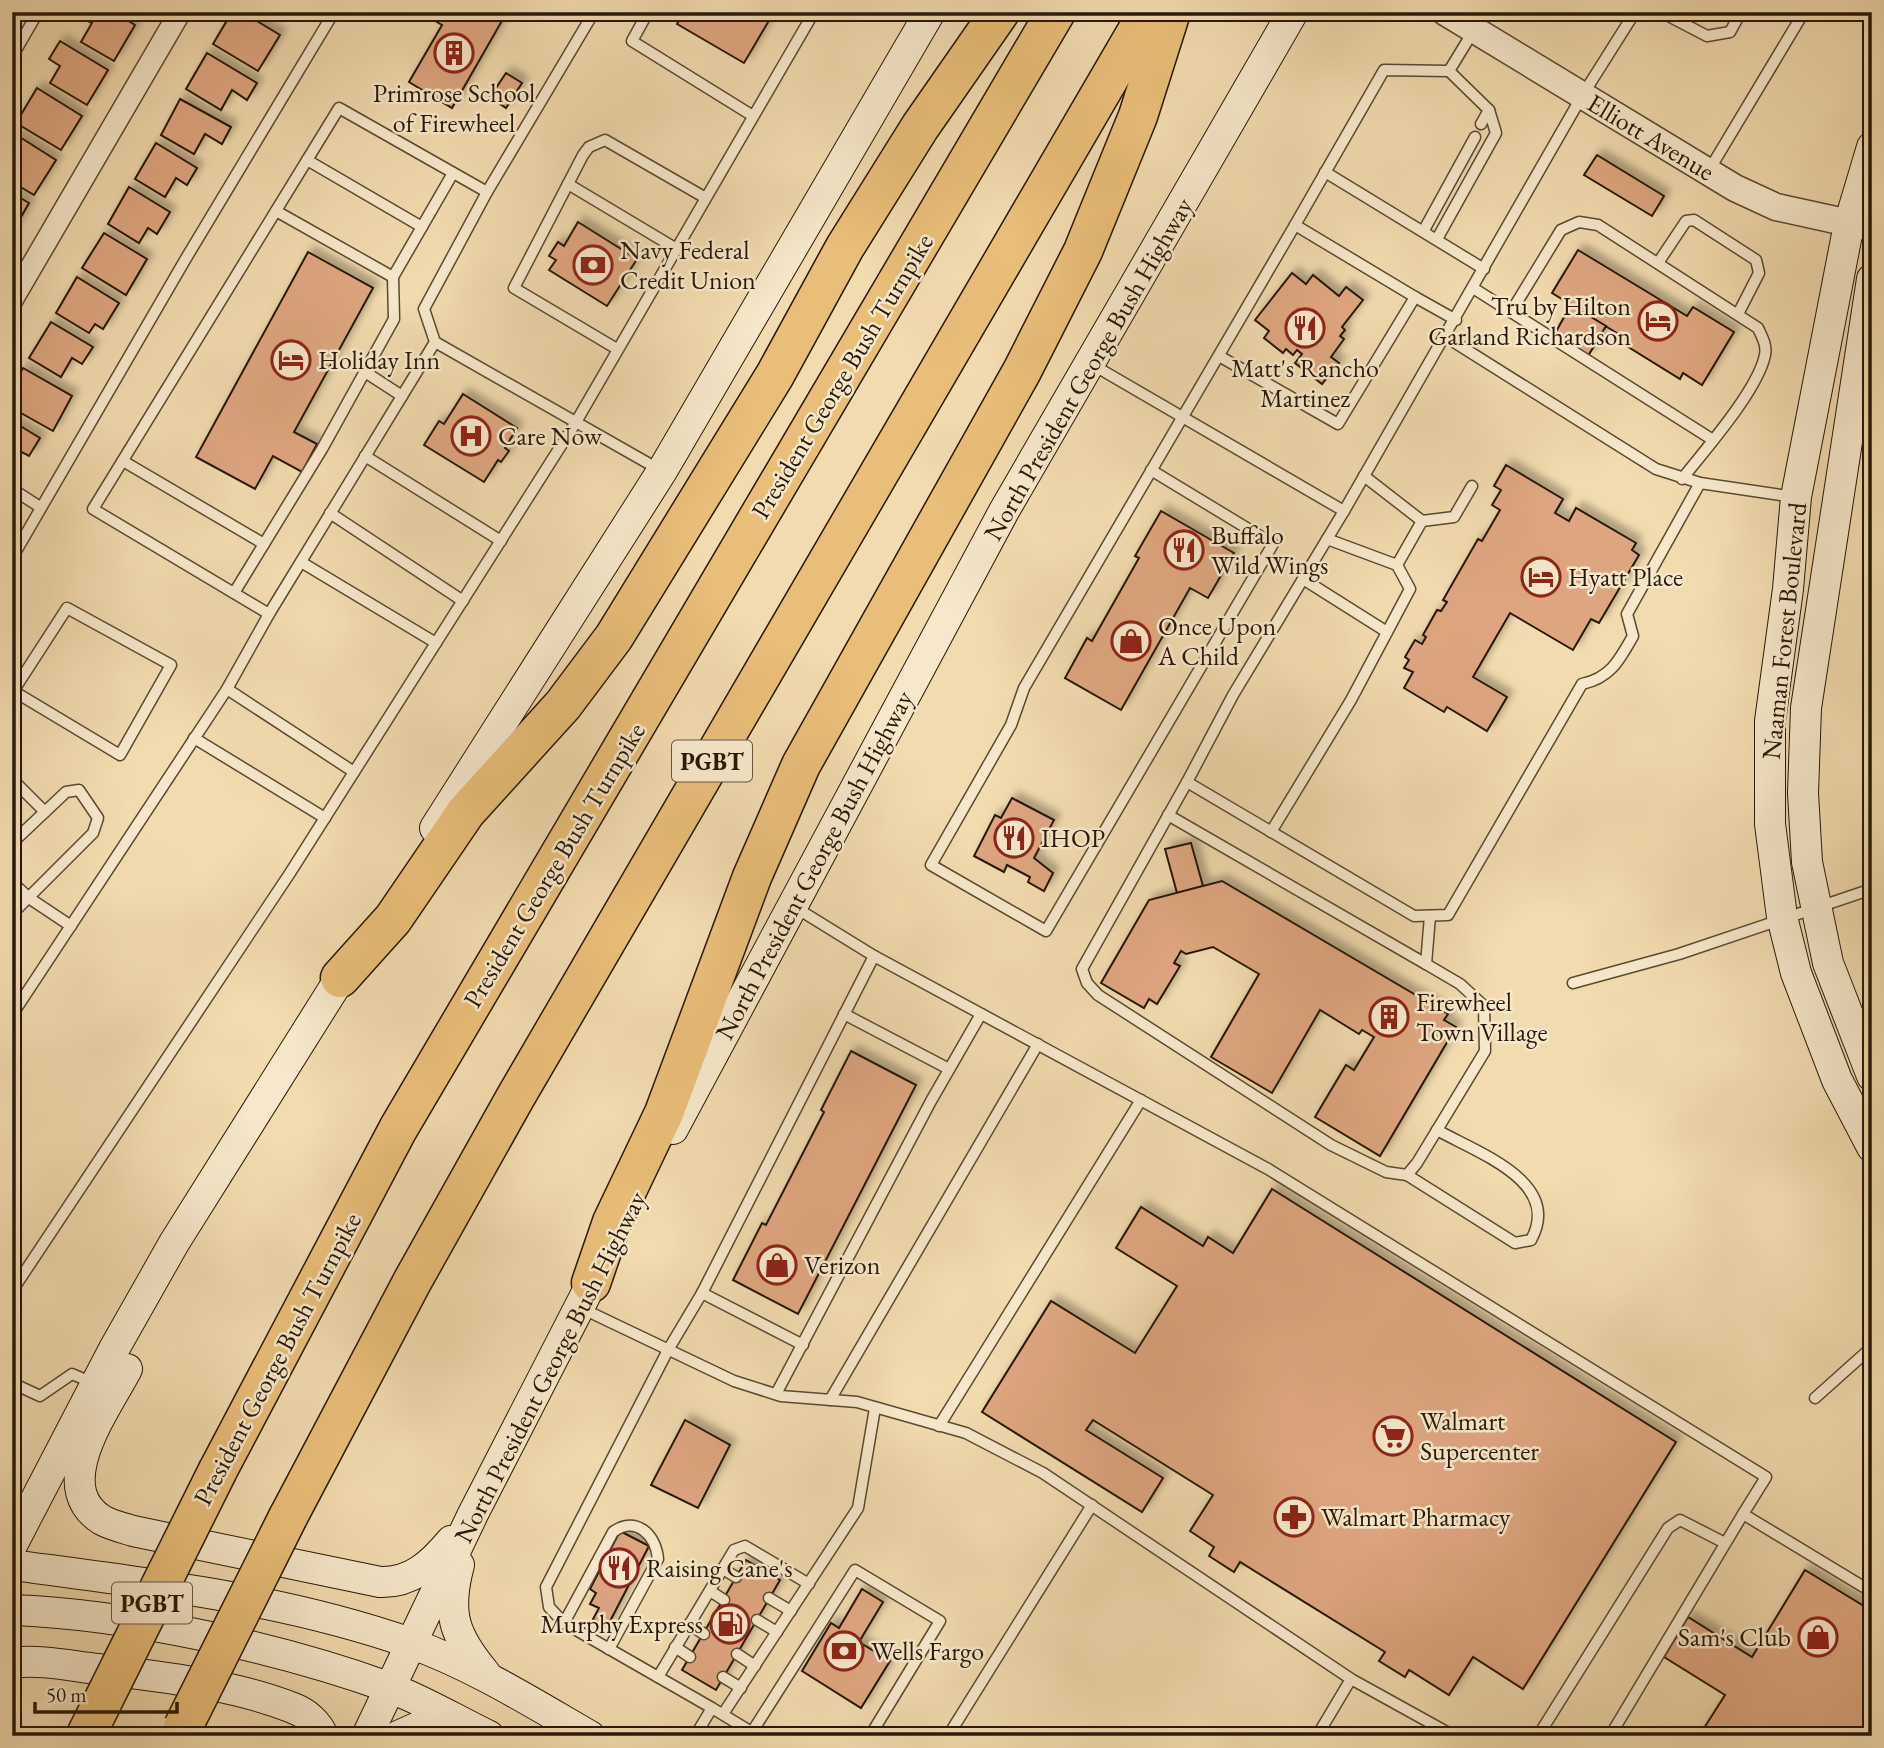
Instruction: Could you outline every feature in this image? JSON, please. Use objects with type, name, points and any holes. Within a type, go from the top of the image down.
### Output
[{"type":"highway","points":[[340,978],[393,919],[466,812],[563,705],[614,636],[775,375],[845,247],[920,127],[1000,12]]},
{"type":"highway","name":"President George Bush Turnpike","points":[[86,1736],[218,1470],[398,1129],[1056,12]]},
{"type":"highway","name":"PGBT","points":[[181,1731],[288,1517],[414,1280],[515,1098],[1148,12]]},
{"type":"highway","points":[[585,1295],[612,1222],[664,1113],[752,877],[802,765],[1022,371],[1083,250],[1138,116],[1171,12]]},
{"type":"main road","points":[[12,1545],[174,1242],[662,471],[930,12]]},
{"type":"main road","name":"North President George Bush Highway","points":[[367,1736],[473,1514],[585,1295],[792,905],[1004,511],[1293,12]]},
{"type":"main road","name":"Naaman Forest Boulevard","points":[[1872,147],[1860,226],[1796,497],[1788,589],[1770,721],[1770,824],[1782,917],[1796,973],[1815,1028],[1837,1080],[1872,1147]]},
{"type":"main road","name":"Naaman Forest Boulevard","points":[[1872,279],[1806,720],[1803,793],[1807,862],[1828,963],[1872,1076]]},
{"type":"main road","points":[[1796,497],[1829,556]]},
{"type":"main road","points":[[174,1242],[165,1295],[80,1462],[77,1486],[86,1505],[102,1520],[133,1531],[380,1582],[397,1582],[420,1573],[473,1514]]},
{"type":"main road","points":[[473,1514],[453,1590],[452,1613],[466,1651],[490,1679]]},
{"type":"main road","points":[[12,1565],[204,1590],[323,1618],[410,1643],[490,1679],[590,1736]]},
{"type":"main road","points":[[12,1610],[90,1617],[274,1654],[390,1688],[489,1736]]},
{"type":"main road","points":[[12,1663],[65,1665],[163,1678],[260,1698],[295,1709],[316,1723],[323,1736]]},
{"type":"main road","points":[[398,1736],[427,1723],[459,1721]]},
{"type":"street","points":[[12,300],[180,12]]},
{"type":"street","name":"Elliott Avenue","points":[[1445,12],[1708,172],[1776,207],[1860,226]]},
{"type":"lane","points":[[12,57],[38,12]]},
{"type":"lane","points":[[12,558],[334,12]]},
{"type":"lane","points":[[594,12],[486,192],[424,309],[435,342],[662,471]]},
{"type":"lane","points":[[648,12],[632,41],[752,116]]},
{"type":"lane","points":[[12,1291],[22,1272],[147,1092],[325,818],[576,422],[704,197],[814,12]]},
{"type":"lane","points":[[1437,1130],[1528,1184],[1539,1204],[1540,1224],[1531,1240],[1514,1243],[1407,1175],[1386,1172],[1331,1145],[1098,995],[1087,983],[1082,969],[1233,695],[1456,320],[1582,96],[1635,12]]},
{"type":"lane","points":[[1661,12],[1707,36],[1730,32],[1741,12]]},
{"type":"lane","points":[[1708,172],[1804,12]]},
{"type":"lane","points":[[1449,71],[1474,30]]},
{"type":"lane","points":[[1152,470],[1273,544],[1046,931],[931,865],[1011,725],[1024,688],[1384,70],[1449,71],[1489,110],[1496,133],[1437,239]]},
{"type":"lane","points":[[269,614],[93,509],[339,108],[486,192]]},
{"type":"lane","points":[[1481,124],[1489,110]]},
{"type":"lane","points":[[1424,230],[1475,137]]},
{"type":"lane","points":[[617,349],[514,288],[589,147],[606,140],[704,197]]},
{"type":"lane","points":[[307,160],[422,227]]},
{"type":"lane","points":[[1325,172],[1484,269]]},
{"type":"lane","points":[[234,593],[394,319],[393,277],[453,173]]},
{"type":"lane","points":[[568,184],[676,248]]},
{"type":"lane","points":[[276,211],[393,277]]},
{"type":"lane","points":[[1658,263],[1686,221],[1694,220],[1756,260],[1759,273],[1738,314]]},
{"type":"lane","points":[[1511,312],[1561,230],[1579,222],[1598,225],[1758,328],[1765,345],[1765,356],[1748,390],[1682,479]]},
{"type":"lane","points":[[1295,225],[1456,320]]},
{"type":"lane","points":[[1473,288],[1713,440]]},
{"type":"lane","points":[[1219,356],[1338,424],[1415,297]]},
{"type":"lane","points":[[1446,337],[1656,469],[1700,483],[1796,497]]},
{"type":"lane","points":[[12,1015],[227,689],[269,614],[435,342]]},
{"type":"lane","points":[[1090,364],[1344,511]]},
{"type":"lane","points":[[365,372],[402,396]]},
{"type":"lane","points":[[365,456],[501,541]]},
{"type":"lane","points":[[123,461],[264,544]]},
{"type":"lane","points":[[1364,476],[1422,521],[1454,517],[1472,486]]},
{"type":"lane","points":[[1187,782],[1414,916],[1448,915],[1582,684],[1601,680],[1618,663],[1633,636],[1627,614],[1700,483]]},
{"type":"lane","points":[[12,489],[40,507]]},
{"type":"lane","points":[[330,513],[463,601]]},
{"type":"lane","points":[[1397,565],[1422,521]]},
{"type":"lane","points":[[1271,832],[1351,700],[1410,589],[1397,565],[1327,539]]},
{"type":"lane","points":[[301,562],[436,643]]},
{"type":"lane","points":[[1303,579],[1387,632]]},
{"type":"lane","points":[[66,608],[170,665],[120,755],[14,693],[66,608]]},
{"type":"lane","points":[[227,689],[354,772]]},
{"type":"lane","points":[[194,738],[325,818]]},
{"type":"lane","points":[[12,779],[45,812]]},
{"type":"lane","points":[[12,844],[66,792],[79,790],[99,818],[93,832],[12,914]]},
{"type":"lane","points":[[1168,816],[1461,984],[1484,1006],[1485,1051],[1407,1175]]},
{"type":"lane","points":[[12,882],[29,898],[71,926]]},
{"type":"lane","points":[[1573,983],[1679,954],[1782,917],[1872,889]]},
{"type":"lane","points":[[792,905],[874,956],[1268,1169],[1766,1477],[1610,1736]]},
{"type":"lane","points":[[1426,964],[1430,916]]},
{"type":"lane","points":[[870,1736],[940,1621],[855,1570],[755,1734],[564,1623],[549,1607],[546,1587],[668,1350],[702,1293],[874,956]]},
{"type":"lane","points":[[844,1014],[949,1069]]},
{"type":"lane","points":[[776,1394],[981,1014]]},
{"type":"lane","points":[[830,1400],[1038,1044]]},
{"type":"lane","points":[[939,1426],[1141,1100]]},
{"type":"lane","points":[[702,1293],[803,1345]]},
{"type":"lane","points":[[585,1295],[668,1350],[734,1381],[776,1394],[875,1408],[966,1433],[1032,1467],[1352,1679],[1454,1736]]},
{"type":"lane","points":[[1815,1398],[1872,1347]]},
{"type":"lane","points":[[12,1383],[40,1396],[72,1374],[96,1384]]},
{"type":"lane","points":[[723,1714],[858,1508],[875,1408]]},
{"type":"lane","points":[[947,1736],[1092,1506]]},
{"type":"lane","points":[[1743,1514],[1872,1592]]},
{"type":"lane","points":[[1538,1736],[1668,1528],[1680,1520],[1725,1543]]},
{"type":"lane","points":[[564,1623],[613,1531],[627,1524],[637,1526],[651,1535],[657,1546],[658,1559],[609,1649]]},
{"type":"lane","points":[[658,1677],[734,1550],[744,1546],[809,1584]]},
{"type":"lane","points":[[723,1569],[736,1577]]},
{"type":"lane","points":[[709,1591],[724,1600]]},
{"type":"lane","points":[[769,1598],[791,1611]]},
{"type":"lane","points":[[757,1620],[777,1632]]},
{"type":"lane","points":[[690,1624],[704,1633]]},
{"type":"lane","points":[[676,1647],[690,1657]]},
{"type":"lane","points":[[737,1654],[755,1666]]},
{"type":"lane","points":[[723,1677],[741,1688]]},
{"type":"lane","points":[[1317,1736],[1352,1679]]},
{"type":"lane","points":[[695,1736],[712,1708]]},
{"type":"building","points":[[85,12],[114,12],[135,25],[114,61],[81,42],[92,23],[82,18]]},
{"type":"building","points":[[232,12],[242,12],[280,35],[258,71],[213,44]]},
{"type":"building","name":"Primrose School of Firewheel","points":[[420,12],[507,12],[452,108],[409,82],[442,25]]},
{"type":"building","points":[[684,12],[774,12],[744,63],[677,24]]},
{"type":"building","points":[[60,41],[108,70],[87,105],[50,83],[60,66],[49,59]]},
{"type":"building","points":[[207,53],[257,83],[247,100],[232,90],[221,110],[186,89]]},
{"type":"building","points":[[506,73],[522,83],[506,108],[490,97]]},
{"type":"building","points":[[37,88],[82,116],[61,150],[16,123]]},
{"type":"building","points":[[180,99],[231,127],[222,144],[205,134],[194,154],[161,135]]},
{"type":"building","points":[[15,134],[56,160],[34,195],[12,182]]},
{"type":"building","points":[[156,143],[197,168],[187,185],[176,178],[165,197],[135,179]]},
{"type":"building","points":[[1597,155],[1664,196],[1652,216],[1584,175]]},
{"type":"building","points":[[129,187],[170,212],[157,234],[148,228],[139,243],[108,224]]},
{"type":"building","points":[[12,193],[29,203],[12,233]]},
{"type":"building","name":"Navy Federal Credit Union","points":[[578,222],[637,259],[607,306],[549,270],[556,260],[549,256],[558,242],[564,246]]},
{"type":"building","points":[[104,233],[147,259],[126,295],[82,268]]},
{"type":"building","name":"Tru by Hilton Garland Richardson","points":[[1578,250],[1687,316],[1693,307],[1734,332],[1702,385],[1683,373],[1680,379],[1625,345],[1628,340],[1552,293]]},
{"type":"building","name":"Holiday Inn","points":[[308,252],[373,288],[294,432],[317,444],[302,472],[273,456],[255,489],[196,457]]},
{"type":"building","name":"Matt's Rancho Martinez","points":[[1292,273],[1306,284],[1313,275],[1339,296],[1346,287],[1363,300],[1342,327],[1345,330],[1340,336],[1344,339],[1331,357],[1339,363],[1322,384],[1295,363],[1302,354],[1297,350],[1293,355],[1286,349],[1283,353],[1264,338],[1269,331],[1255,320]]},
{"type":"building","points":[[77,277],[119,303],[103,329],[95,324],[89,333],[56,313]]},
{"type":"building","points":[[1571,305],[1606,326],[1588,356],[1554,335]]},
{"type":"building","points":[[51,322],[93,347],[82,364],[72,358],[61,377],[29,358]]},
{"type":"building","points":[[23,368],[72,396],[53,431],[12,408],[12,387]]},
{"type":"building","name":"Care Now","points":[[463,394],[517,428],[505,448],[509,451],[501,462],[498,460],[484,482],[424,445],[439,421],[444,424]]},
{"type":"building","points":[[12,421],[40,438],[29,456],[18,450],[12,460]]},
{"type":"building","name":"Hyatt Place","points":[[1506,465],[1563,499],[1555,513],[1569,521],[1576,508],[1636,543],[1632,550],[1639,555],[1599,623],[1591,619],[1573,650],[1510,613],[1473,677],[1507,697],[1487,731],[1447,707],[1444,712],[1404,688],[1413,672],[1404,668],[1409,660],[1405,657],[1415,640],[1422,644],[1426,637],[1423,635],[1437,610],[1441,611],[1447,602],[1443,600],[1478,539],[1482,541],[1500,510],[1492,505],[1501,490],[1494,486]]},
{"type":"building","points":[[1161,511],[1234,553],[1208,598],[1190,588],[1121,710],[1065,678],[1087,638],[1092,641],[1139,558],[1135,556]]},
{"type":"building","name":"IHOP","points":[[1012,798],[1054,820],[1034,858],[1053,873],[1044,891],[1028,882],[1030,877],[1007,865],[1004,872],[974,856],[995,815],[1001,818]]},
{"type":"building","points":[[1191,843],[1203,886],[1177,893],[1165,849]]},
{"type":"building","name":"Firewheel Town Village","points":[[1222,881],[1448,1014],[1444,1020],[1456,1027],[1380,1156],[1315,1117],[1346,1065],[1354,1070],[1374,1037],[1362,1030],[1359,1034],[1320,1010],[1272,1093],[1211,1057],[1259,974],[1213,947],[1186,954],[1181,951],[1174,963],[1180,966],[1157,1004],[1149,999],[1144,1008],[1101,983],[1149,900]]},
{"type":"building","points":[[851,1051],[916,1085],[798,1314],[733,1280],[762,1223],[766,1225],[824,1112],[821,1110]]},
{"type":"building","name":"Walmart Supercenter","points":[[1272,1189],[1676,1442],[1523,1689],[1473,1657],[1449,1695],[1409,1670],[1405,1677],[1379,1661],[1385,1652],[1240,1562],[1234,1572],[1209,1556],[1214,1547],[1190,1531],[1213,1495],[1093,1420],[1086,1430],[1163,1478],[1142,1512],[982,1412],[1051,1301],[1135,1353],[1177,1286],[1116,1248],[1141,1207],[1203,1246],[1208,1237],[1233,1253]]},
{"type":"building","points":[[685,1420],[730,1445],[698,1508],[651,1485]]},
{"type":"building","name":"Raising Cane's","points":[[620,1531],[649,1546],[607,1627],[593,1619],[599,1608],[590,1604],[596,1593],[590,1589]]},
{"type":"building","points":[[746,1560],[780,1580],[716,1690],[682,1670]]},
{"type":"building","name":"Sam's Club","points":[[1805,1570],[1872,1611],[1872,1736],[1699,1736],[1725,1695],[1664,1657],[1688,1617],[1752,1657]]},
{"type":"building","name":"Wells Fargo","points":[[862,1589],[883,1602],[859,1642],[890,1661],[861,1708],[802,1671],[831,1623],[839,1628]]},
{"type":"place","name":"Primrose School of Firewheel","points":[[454,53]]},
{"type":"place","name":"Navy Federal Credit Union","points":[[593,265]]},
{"type":"place","name":"Tru by Hilton Garland Richardson","points":[[1658,321]]},
{"type":"place","name":"Matt's Rancho Martinez","points":[[1305,328]]},
{"type":"place","name":"Holiday Inn","points":[[291,360]]},
{"type":"place","name":"Care Now","points":[[471,436]]},
{"type":"place","name":"Buffalo Wild Wings","points":[[1184,550]]},
{"type":"place","name":"Hyatt Place","points":[[1541,577]]},
{"type":"place","name":"Once Upon A Child","points":[[1131,641]]},
{"type":"place","name":"IHOP","points":[[1014,838]]},
{"type":"place","name":"Firewheel Town Village","points":[[1389,1017]]},
{"type":"place","name":"Verizon","points":[[777,1265]]},
{"type":"place","name":"Walmart Supercenter","points":[[1393,1436]]},
{"type":"place","name":"Walmart Pharmacy","points":[[1294,1517]]},
{"type":"place","name":"Raising Cane's","points":[[619,1568]]},
{"type":"place","name":"Murphy Express","points":[[730,1624]]},
{"type":"place","name":"Sam's Club","points":[[1818,1637]]},
{"type":"place","name":"Wells Fargo","points":[[844,1651]]}]
